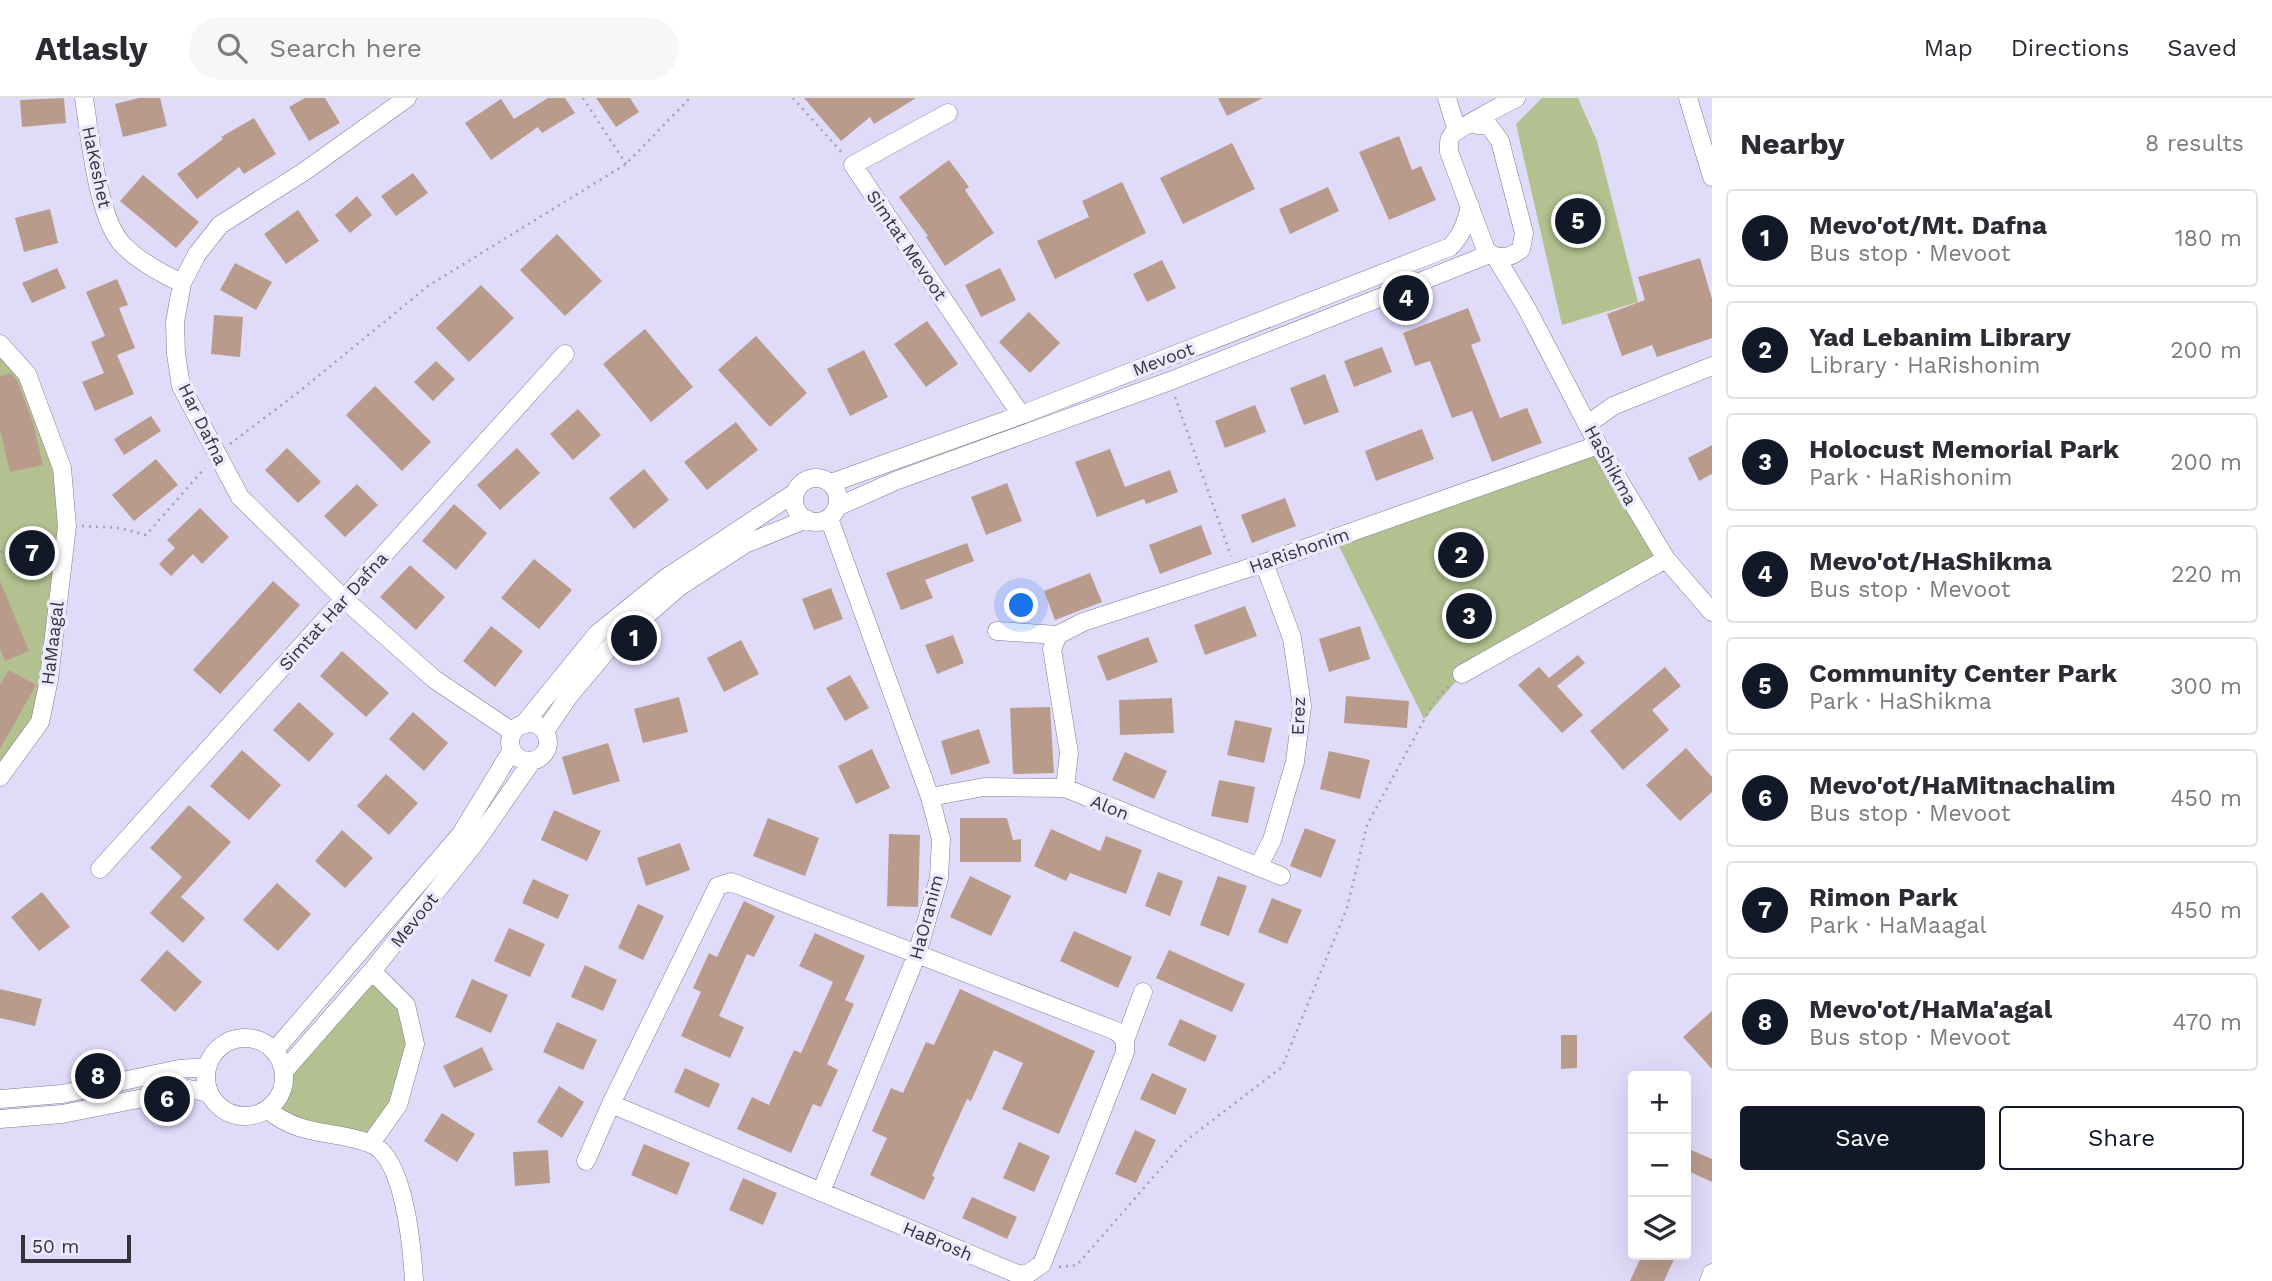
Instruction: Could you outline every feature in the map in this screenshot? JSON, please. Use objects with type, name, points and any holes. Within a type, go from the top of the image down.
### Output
[{"type":"street","name":"HaKeshet","points":[[84,98],[103,205],[121,243],[150,268],[182,284]]},
{"type":"street","name":"Har Dafna","points":[[407,98],[305,171],[220,225],[197,254],[182,284],[176,322],[176,354],[181,386],[240,497],[344,599],[434,679],[516,735]]},
{"type":"street","points":[[1447,98],[1464,127]]},
{"type":"street","points":[[1464,127],[1516,98]]},
{"type":"street","points":[[1500,141],[1503,125],[1524,98]]},
{"type":"street","points":[[1688,98],[1712,177]]},
{"type":"street","points":[[853,165],[948,113]]},
{"type":"street","points":[[1464,127],[1489,126],[1500,141]]},
{"type":"street","name":"HaShikma","points":[[1464,127],[1449,141],[1449,152],[1492,255],[1527,307],[1598,445],[1666,559],[1712,612]]},
{"type":"street","name":"HaShikma","points":[[1500,141],[1524,233],[1518,263],[1527,307]]},
{"type":"street","name":"Simtat Mevoot","points":[[853,165],[1021,415]]},
{"type":"street","name":"Mevoot","points":[[831,483],[1021,415],[1450,247],[1462,232],[1470,206]]},
{"type":"street","name":"Mevoot","points":[[833,512],[895,481],[1170,381],[1492,255],[1501,258],[1514,255],[1521,249]]},
{"type":"street","name":"HaMaagal","points":[[0,344],[27,374],[62,468],[67,526],[49,679],[40,722],[0,777]]},
{"type":"street","name":"Simtat Har Dafna","points":[[100,869],[565,354]]},
{"type":"street","points":[[1588,424],[1613,406],[1712,366]]},
{"type":"street","name":"HaRishonim","points":[[997,631],[1058,635],[1083,622],[1265,563],[1598,445]]},
{"type":"street","points":[[811,478],[831,483],[838,494],[833,512],[814,522],[807,519],[797,511],[795,505],[799,486],[811,478]]},
{"type":"street","name":"Mevoot","points":[[275,1050],[461,834],[516,735],[597,634],[666,578],[796,492]]},
{"type":"street","name":"HaOranim","points":[[821,1192],[917,954],[939,878],[941,839],[930,797],[833,512]]},
{"type":"street","points":[[545,732],[569,696],[610,647],[679,587],[746,544],[807,519]]},
{"type":"street","points":[[1462,674],[1666,559]]},
{"type":"street","name":"Erez","points":[[1258,867],[1272,840],[1295,762],[1302,706],[1292,638],[1265,563]]},
{"type":"street","points":[[1058,635],[1052,649],[1069,752],[1065,788]]},
{"type":"street","points":[[535,724],[545,732],[548,743],[544,755],[533,761],[520,759],[516,735],[535,724]]},
{"type":"street","name":"Mevoot","points":[[285,1070],[372,971],[475,843],[533,761]]},
{"type":"street","name":"Alon","points":[[930,797],[984,787],[1065,788],[1281,876]]},
{"type":"street","points":[[586,1161],[611,1104],[718,886],[731,882],[1116,1031],[1125,1040]]},
{"type":"street","points":[[371,1143],[398,1105],[415,1044],[406,1005],[372,971]]},
{"type":"street","points":[[1035,1270],[1042,1264],[1106,1102],[1143,992]]},
{"type":"street","points":[[254,1038],[275,1050],[285,1070],[285,1084],[281,1095],[268,1110],[246,1117],[235,1115],[215,1103],[206,1080],[207,1067],[220,1047],[230,1040],[254,1038]]},
{"type":"street","points":[[0,1099],[62,1094],[179,1069],[207,1067]]},
{"type":"street","points":[[0,1119],[62,1114],[189,1089],[209,1093]]},
{"type":"street","name":"HaBrosh","points":[[611,1104],[1015,1273],[1026,1275],[1035,1270]]},
{"type":"street","points":[[268,1110],[299,1129],[371,1143],[392,1165],[411,1244],[414,1281]]},
{"type":"street","points":[[1709,1281],[1712,1273]]},
{"type":"path","points":[[583,98],[626,163]]},
{"type":"path","points":[[0,552],[67,526],[119,528],[146,534],[217,454],[300,391],[428,286],[626,163],[690,98]]},
{"type":"path","points":[[793,98],[853,165]]},
{"type":"path","points":[[1170,381],[1237,572]]},
{"type":"path","points":[[1035,1270],[1077,1265],[1183,1143],[1282,1067],[1347,908],[1367,825],[1434,700],[1462,674]]},
{"type":"green space","points":[[1542,98],[1578,98],[1597,141],[1638,302],[1562,325],[1516,124]]},
{"type":"green space","points":[[0,344],[27,374],[67,526],[40,722],[0,777]]},
{"type":"green space","points":[[1598,445],[1666,559],[1462,674],[1424,719],[1335,538]]},
{"type":"green space","points":[[372,971],[406,1005],[415,1044],[398,1105],[371,1143],[268,1110],[281,1091],[285,1070]]},
{"type":"building","points":[[64,98],[66,123],[22,127],[20,100]]},
{"type":"building","points":[[139,98],[160,98],[167,126],[123,137],[115,104]]},
{"type":"building","points":[[305,98],[325,98],[340,123],[309,141],[289,107]]},
{"type":"building","points":[[548,98],[565,98],[575,113],[542,133],[538,127],[491,160],[465,123],[501,99],[514,119]]},
{"type":"building","points":[[596,98],[630,98],[639,112],[616,127]]},
{"type":"building","points":[[804,98],[916,98],[874,124],[870,117],[841,141]]},
{"type":"building","points":[[1218,98],[1263,98],[1227,116]]},
{"type":"building","points":[[254,118],[276,154],[244,174],[239,167],[197,199],[177,174],[223,139],[221,137]]},
{"type":"building","points":[[1399,136],[1412,170],[1421,166],[1436,200],[1389,220],[1359,152]]},
{"type":"building","points":[[1232,143],[1255,189],[1183,224],[1160,178]]},
{"type":"building","points":[[949,160],[969,187],[965,190],[994,233],[945,266],[926,237],[928,236],[899,197]]},
{"type":"building","points":[[413,173],[428,193],[396,216],[381,196]]},
{"type":"building","points":[[143,175],[199,222],[176,248],[120,201]]},
{"type":"building","points":[[1122,182],[1146,233],[1055,279],[1037,241],[1089,217],[1082,201]]},
{"type":"building","points":[[1328,187],[1339,211],[1290,234],[1279,209]]},
{"type":"building","points":[[357,196],[372,215],[350,233],[335,215]]},
{"type":"building","points":[[50,209],[58,243],[24,252],[15,218]]},
{"type":"building","points":[[298,210],[319,241],[286,264],[264,234]]},
{"type":"building","points":[[557,234],[602,281],[565,316],[520,270]]},
{"type":"building","points":[[1700,258],[1712,299],[1712,338],[1657,357],[1652,345],[1622,356],[1607,314],[1645,300],[1638,277]]},
{"type":"building","points":[[1162,260],[1176,288],[1147,302],[1133,274]]},
{"type":"building","points":[[235,263],[272,282],[256,310],[220,290]]},
{"type":"building","points":[[57,268],[66,288],[32,303],[22,283]]},
{"type":"building","points":[[1000,268],[1016,300],[981,317],[965,285]]},
{"type":"building","points":[[117,279],[128,305],[119,308],[135,348],[117,355],[134,394],[95,411],[82,382],[104,373],[91,342],[105,336],[86,292]]},
{"type":"building","points":[[481,285],[514,318],[469,362],[436,328]]},
{"type":"building","points":[[1468,308],[1481,341],[1471,345],[1500,418],[1527,408],[1542,443],[1492,462],[1472,411],[1452,418],[1430,361],[1415,366],[1403,333]]},
{"type":"building","points":[[1029,312],[1060,343],[1030,373],[999,342]]},
{"type":"building","points":[[214,315],[243,317],[240,357],[211,354]]},
{"type":"building","points":[[927,321],[958,364],[926,387],[894,344]]},
{"type":"building","points":[[645,329],[693,387],[651,422],[603,364]]},
{"type":"building","points":[[756,336],[807,393],[770,427],[718,370]]},
{"type":"building","points":[[1382,347],[1392,372],[1354,387],[1344,361]]},
{"type":"building","points":[[864,350],[888,397],[850,416],[827,369]]},
{"type":"building","points":[[436,361],[455,379],[433,401],[414,382]]},
{"type":"building","points":[[11,373],[17,380],[33,423],[43,465],[10,472],[0,430],[0,376]]},
{"type":"building","points":[[1325,374],[1339,412],[1304,425],[1290,388]]},
{"type":"building","points":[[375,386],[431,442],[402,471],[346,415]]},
{"type":"building","points":[[1255,405],[1266,432],[1225,448],[1215,421]]},
{"type":"building","points":[[578,409],[601,435],[573,460],[550,434]]},
{"type":"building","points":[[151,416],[161,431],[124,455],[114,439]]},
{"type":"building","points":[[736,422],[758,450],[707,490],[684,462]]},
{"type":"building","points":[[1422,429],[1434,459],[1376,481],[1365,451]]},
{"type":"building","points":[[1712,445],[1712,474],[1699,481],[1688,458]]},
{"type":"building","points":[[287,448],[321,482],[298,503],[265,470]]},
{"type":"building","points":[[517,448],[540,473],[500,510],[477,485]]},
{"type":"building","points":[[1110,449],[1125,487],[1170,470],[1178,492],[1146,504],[1144,499],[1097,517],[1075,462]]},
{"type":"building","points":[[156,459],[178,485],[134,521],[112,495]]},
{"type":"building","points":[[644,469],[669,500],[634,529],[609,498]]},
{"type":"building","points":[[1007,483],[1022,521],[986,535],[971,497]]},
{"type":"building","points":[[357,484],[378,505],[345,537],[324,516]]},
{"type":"building","points":[[1285,498],[1296,526],[1252,543],[1241,515]]},
{"type":"building","points":[[454,504],[487,533],[456,570],[422,541]]},
{"type":"building","points":[[200,508],[229,537],[202,564],[193,554],[171,576],[159,564],[175,548],[167,540]]},
{"type":"building","points":[[1201,525],[1212,554],[1160,574],[1149,545]]},
{"type":"building","points":[[1461,528],[1471,530],[1479,536],[1485,544],[1485,564],[1479,572],[1471,578],[1461,580],[1451,578],[1443,572],[1437,564],[1435,554],[1437,544],[1443,536],[1451,530]]},
{"type":"building","points":[[967,543],[974,561],[925,580],[933,598],[901,610],[886,573]]},
{"type":"building","points":[[534,559],[572,590],[539,629],[501,598]]},
{"type":"building","points":[[410,565],[445,597],[416,630],[380,597]]},
{"type":"building","points":[[1090,573],[1102,602],[1055,620],[1044,591]]},
{"type":"building","points":[[0,581],[29,651],[5,661],[0,649]]},
{"type":"building","points":[[273,581],[300,605],[220,694],[193,670]]},
{"type":"building","points":[[831,588],[843,619],[814,630],[802,599]]},
{"type":"building","points":[[1245,606],[1257,636],[1205,655],[1194,625]]},
{"type":"building","points":[[491,626],[523,651],[495,687],[463,661]]},
{"type":"building","points":[[1360,626],[1370,659],[1329,672],[1319,639]]},
{"type":"building","points":[[953,635],[964,663],[937,674],[925,645]]},
{"type":"building","points":[[1148,637],[1158,662],[1107,681],[1097,656]]},
{"type":"building","points":[[741,640],[759,674],[724,692],[707,658]]},
{"type":"building","points":[[342,651],[389,693],[366,717],[320,676]]},
{"type":"building","points":[[1578,655],[1585,663],[1557,686],[1583,715],[1562,733],[1518,685],[1539,667],[1549,678]]},
{"type":"building","points":[[1665,667],[1681,686],[1652,710],[1669,730],[1623,770],[1590,731]]},
{"type":"building","points":[[9,670],[36,685],[0,749],[0,685]]},
{"type":"building","points":[[850,675],[869,708],[845,721],[826,688]]},
{"type":"building","points":[[1346,696],[1409,701],[1407,728],[1344,723]]},
{"type":"building","points":[[679,697],[688,732],[643,743],[634,709]]},
{"type":"building","points":[[1172,698],[1174,733],[1120,735],[1119,700]]},
{"type":"building","points":[[299,702],[334,734],[309,762],[273,730]]},
{"type":"building","points":[[1050,707],[1054,773],[1013,774],[1010,708]]},
{"type":"building","points":[[413,712],[448,743],[424,771],[389,739]]},
{"type":"building","points":[[1235,720],[1272,728],[1264,763],[1227,755]]},
{"type":"building","points":[[979,729],[990,763],[951,775],[941,741]]},
{"type":"building","points":[[608,743],[620,781],[573,795],[562,757]]},
{"type":"building","points":[[1686,748],[1712,777],[1712,792],[1680,821],[1646,785]]},
{"type":"building","points":[[872,749],[890,788],[856,804],[838,766]]},
{"type":"building","points":[[242,750],[281,785],[249,820],[210,786]]},
{"type":"building","points":[[1329,751],[1370,760],[1360,799],[1320,789]]},
{"type":"building","points":[[1125,752],[1167,771],[1154,799],[1112,780]]},
{"type":"building","points":[[386,774],[418,803],[389,835],[357,806]]},
{"type":"building","points":[[1219,780],[1255,787],[1248,823],[1211,816]]},
{"type":"building","points":[[189,805],[231,842],[181,897],[205,918],[183,943],[150,913],[182,877],[150,848]]},
{"type":"building","points":[[554,810],[601,831],[587,861],[541,840]]},
{"type":"building","points":[[768,818],[819,838],[805,876],[753,856]]},
{"type":"building","points":[[960,818],[1007,818],[1013,840],[1021,839],[1021,862],[960,862]]},
{"type":"building","points":[[1305,828],[1336,840],[1321,878],[1290,866]]},
{"type":"building","points":[[1051,829],[1100,851],[1106,836],[1142,850],[1126,894],[1070,873],[1066,881],[1034,866]]},
{"type":"building","points":[[342,830],[373,858],[345,888],[315,861]]},
{"type":"building","points":[[889,834],[920,835],[918,907],[887,906]]},
{"type":"building","points":[[680,843],[690,870],[646,886],[637,858]]},
{"type":"building","points":[[1158,872],[1183,881],[1170,916],[1145,906]]},
{"type":"building","points":[[970,876],[1011,896],[991,936],[950,917]]},
{"type":"building","points":[[1218,876],[1247,886],[1229,936],[1200,925]]},
{"type":"building","points":[[533,879],[569,895],[558,919],[522,903]]},
{"type":"building","points":[[277,883],[311,914],[278,951],[243,920]]},
{"type":"building","points":[[42,892],[70,927],[39,951],[11,917]]},
{"type":"building","points":[[1272,898],[1302,910],[1287,944],[1258,932]]},
{"type":"building","points":[[744,901],[775,916],[754,957],[747,954],[719,1016],[744,1027],[730,1058],[681,1036],[701,992],[693,988],[709,953],[717,957]]},
{"type":"building","points":[[638,904],[664,916],[643,960],[618,948]]},
{"type":"building","points":[[509,928],[545,944],[530,977],[494,961]]},
{"type":"building","points":[[1074,931],[1132,957],[1118,988],[1060,961]]},
{"type":"building","points":[[815,933],[865,956],[845,1000],[854,1004],[827,1064],[838,1070],[821,1107],[813,1104],[791,1153],[737,1129],[752,1097],[769,1105],[794,1050],[801,1053],[833,982],[799,966]]},
{"type":"building","points":[[167,950],[202,982],[175,1012],[140,980]]},
{"type":"building","points":[[1169,950],[1245,984],[1232,1012],[1156,978]]},
{"type":"building","points":[[585,965],[617,980],[603,1011],[571,997]]},
{"type":"building","points":[[472,979],[508,995],[491,1033],[455,1017]]},
{"type":"building","points":[[0,989],[42,999],[35,1026],[0,1018]]},
{"type":"building","points":[[960,989],[1095,1051],[1059,1134],[1002,1109],[1023,1063],[994,1050],[971,1101],[967,1099],[924,1200],[870,1175],[887,1138],[872,1131],[891,1088],[903,1093],[926,1042],[934,1045]]},
{"type":"building","points":[[1712,1011],[1712,1069],[1683,1037]]},
{"type":"building","points":[[1180,1019],[1217,1036],[1205,1062],[1168,1045]]},
{"type":"building","points":[[557,1022],[597,1040],[583,1070],[543,1052]]},
{"type":"building","points":[[1561,1035],[1577,1035],[1577,1068],[1561,1069]]},
{"type":"building","points":[[482,1047],[493,1070],[454,1088],[443,1066]]},
{"type":"building","points":[[685,1068],[720,1084],[709,1108],[674,1092]]},
{"type":"building","points":[[1152,1073],[1187,1089],[1175,1115],[1140,1099]]},
{"type":"building","points":[[559,1086],[584,1102],[562,1138],[537,1122]]},
{"type":"building","points":[[442,1113],[475,1134],[457,1162],[424,1141]]},
{"type":"building","points":[[1135,1130],[1156,1140],[1136,1183],[1115,1174]]},
{"type":"building","points":[[1019,1142],[1050,1156],[1034,1192],[1003,1178]]},
{"type":"building","points":[[644,1144],[690,1163],[677,1195],[631,1175]]},
{"type":"building","points":[[548,1150],[550,1183],[515,1186],[513,1152]]},
{"type":"building","points":[[1691,1150],[1712,1159],[1712,1182],[1691,1172]]},
{"type":"building","points":[[743,1178],[777,1193],[763,1225],[729,1210]]},
{"type":"building","points":[[972,1197],[1017,1217],[1007,1239],[962,1218]]},
{"type":"building","points":[[1640,1260],[1674,1260],[1664,1281],[1630,1281]]},
{"type":"place","name":"Community Center Park","points":[[1578,221]]},
{"type":"place","name":"Mevo'ot/HaShikma","points":[[1406,298]]},
{"type":"place","name":"Rimon Park","points":[[32,553]]},
{"type":"place","name":"Yad Lebanim Library","points":[[1461,555]]},
{"type":"place","name":"Holocust Memorial Park","points":[[1469,616]]},
{"type":"place","name":"Mevo'ot/Mt. Dafna","points":[[634,638]]},
{"type":"place","name":"Mevo'ot/HaMa'agal","points":[[98,1076]]},
{"type":"place","name":"Mevo'ot/HaMitnachalim","points":[[167,1099]]}]
